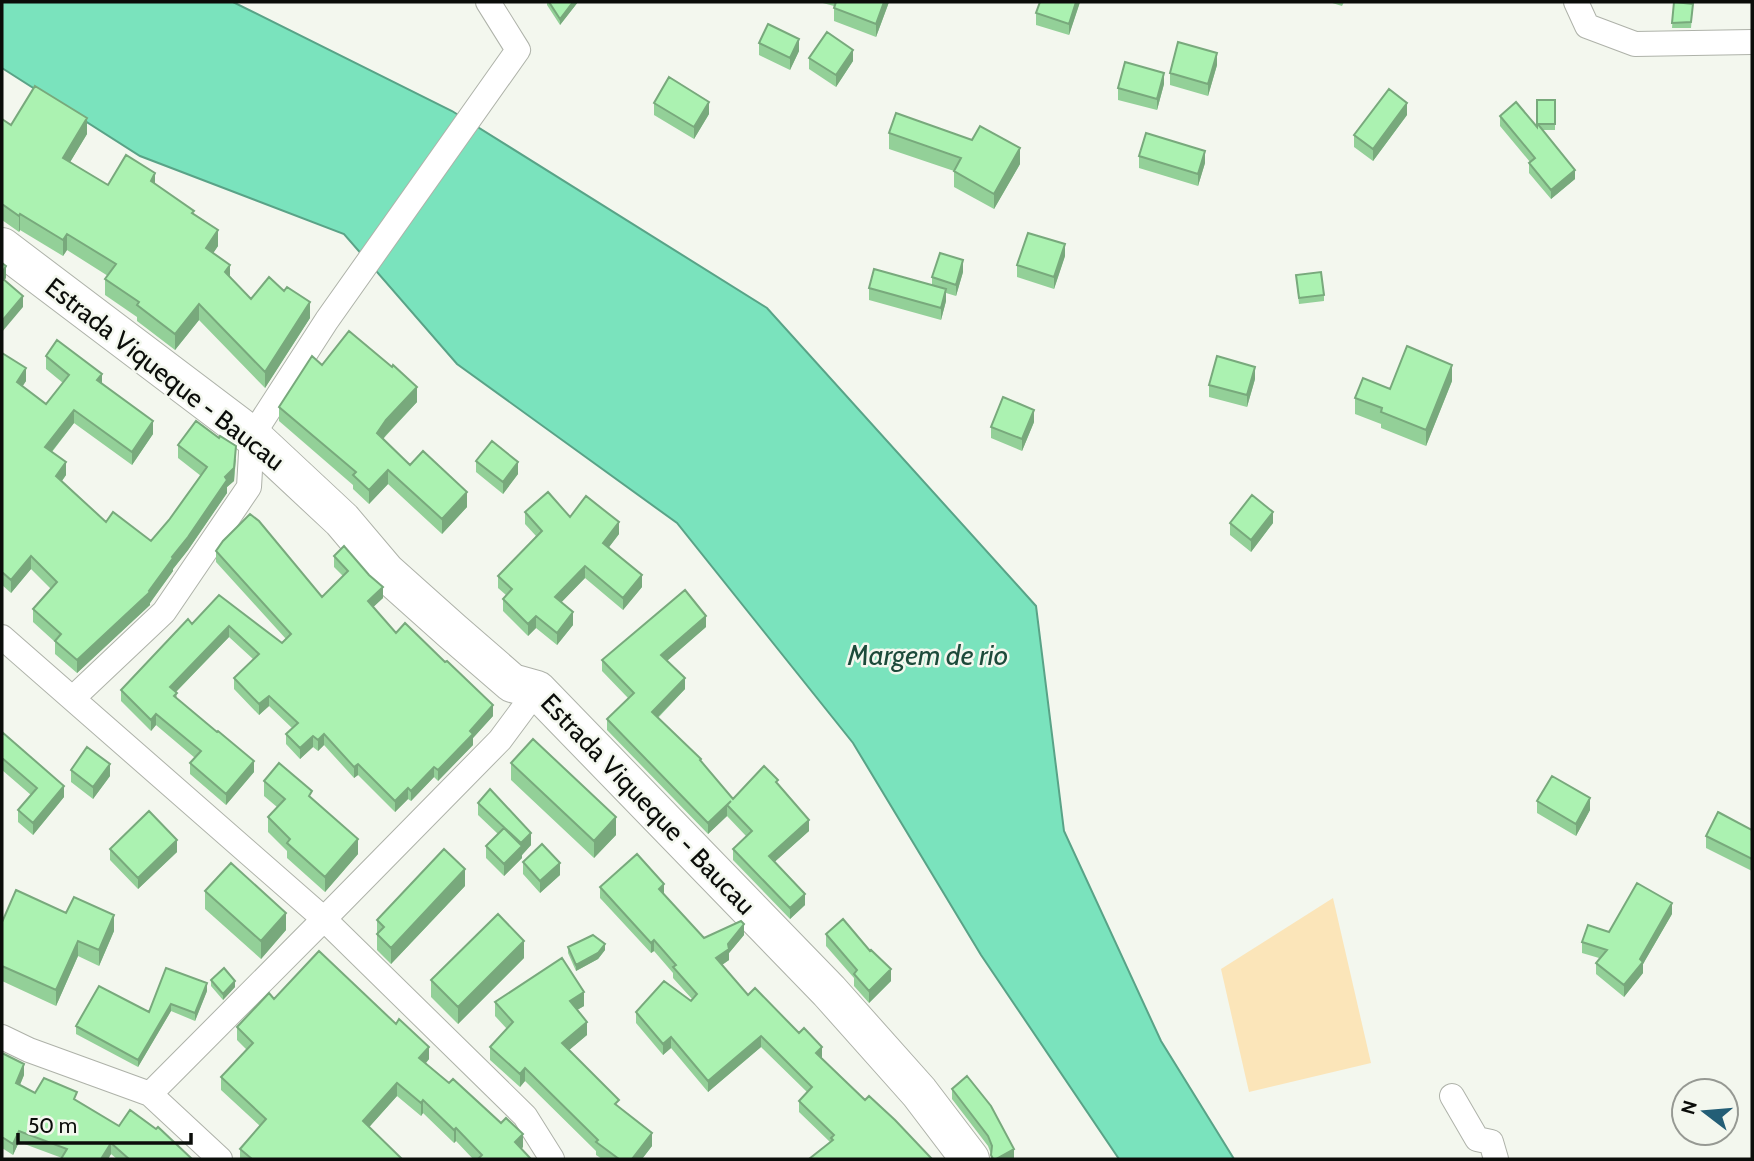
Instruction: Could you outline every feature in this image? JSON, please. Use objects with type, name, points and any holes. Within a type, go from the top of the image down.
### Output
[{"type":"main road","name":"Estrada Viqueque - Baucau","points":[[2,247],[252,436],[342,520],[386,572],[443,623],[512,682],[537,690],[829,990],[919,1091],[970,1159]]},
{"type":"street","points":[[73,698],[164,612],[249,486],[252,436],[327,320],[518,50],[488,2]]},
{"type":"street","points":[[1576,2],[1587,26],[1635,44],[1752,42]]},
{"type":"street","points":[[2,637],[324,919],[525,1116],[552,1159]]},
{"type":"street","points":[[150,1094],[500,740],[537,690]]},
{"type":"street","points":[[2,1037],[29,1050],[150,1094],[220,1159]]},
{"type":"street","points":[[1452,1096],[1477,1139],[1491,1142],[1496,1159]]},
{"type":"shaded area","points":[[1333,898],[1371,1063],[1249,1092],[1221,969]]},
{"type":"water","name":"Margem de rio","points":[[2,2],[233,2],[452,111],[767,308],[1036,606],[1064,831],[1161,1041],[1234,1159],[1119,1159],[981,955],[853,743],[677,523],[457,364],[344,234],[140,156],[2,68]]},
{"type":"building","points":[[549,2],[573,2],[560,19]]},
{"type":"building","points":[[836,2],[884,2],[876,24],[834,8]]},
{"type":"building","points":[[1040,2],[1076,2],[1069,24],[1036,13]]},
{"type":"building","points":[[1674,2],[1693,4],[1691,22],[1672,23]]},
{"type":"building","points":[[768,24],[799,39],[790,58],[759,43]]},
{"type":"building","points":[[827,32],[853,50],[836,75],[809,58]]},
{"type":"building","points":[[1178,42],[1217,53],[1208,84],[1170,73]]},
{"type":"building","points":[[1125,62],[1164,73],[1157,99],[1118,88]]},
{"type":"building","points":[[669,77],[709,102],[694,127],[654,103]]},
{"type":"building","points":[[35,86],[87,118],[63,158],[108,185],[126,155],[155,173],[151,181],[218,230],[206,248],[230,265],[225,272],[251,299],[269,277],[284,291],[287,287],[310,302],[265,372],[199,304],[175,334],[137,305],[139,302],[105,279],[116,264],[67,234],[63,240],[2,204],[2,119],[11,125]]},
{"type":"building","points":[[1389,89],[1407,103],[1373,149],[1354,135]]},
{"type":"building","points":[[1537,100],[1555,100],[1555,124],[1537,124]]},
{"type":"building","points":[[1516,102],[1575,170],[1551,190],[1529,163],[1535,158],[1500,116]]},
{"type":"building","points":[[896,113],[972,140],[980,126],[1020,148],[994,194],[954,171],[961,158],[889,133]]},
{"type":"building","points":[[1146,133],[1205,151],[1198,174],[1139,156]]},
{"type":"building","points":[[1028,233],[1065,244],[1054,277],[1017,265]]},
{"type":"building","points":[[940,253],[963,260],[956,285],[932,277]]},
{"type":"building","points":[[874,269],[946,289],[941,308],[869,288]]},
{"type":"building","points":[[1321,272],[1324,295],[1299,298],[1296,275]]},
{"type":"building","points":[[2,278],[23,296],[2,321]]},
{"type":"building","points":[[349,331],[417,387],[377,433],[410,465],[423,451],[467,492],[442,519],[388,470],[369,490],[353,475],[356,472],[279,407],[312,356],[322,365]]},
{"type":"building","points":[[57,340],[102,374],[97,380],[153,421],[132,452],[74,410],[45,447],[66,462],[56,476],[106,522],[113,512],[151,541],[207,467],[178,445],[196,421],[219,438],[220,436],[236,446],[234,468],[225,477],[227,480],[150,592],[77,660],[55,641],[61,634],[33,609],[57,582],[31,556],[11,580],[2,572],[2,353],[26,368],[17,382],[46,404],[69,375],[46,356]]},
{"type":"building","points":[[1407,346],[1452,365],[1426,430],[1355,398],[1363,378],[1390,389]]},
{"type":"building","points":[[1217,356],[1255,367],[1247,395],[1209,385]]},
{"type":"building","points":[[1003,397],[1034,410],[1022,439],[991,427]]},
{"type":"building","points":[[492,441],[518,462],[503,482],[476,461]]},
{"type":"building","points":[[548,492],[570,517],[586,496],[619,522],[603,543],[642,575],[623,598],[585,566],[555,597],[573,612],[557,633],[536,616],[528,624],[503,599],[512,589],[498,576],[542,531],[525,512]]},
{"type":"building","points":[[1252,495],[1273,512],[1251,540],[1230,523]]},
{"type":"building","points":[[250,514],[259,521],[322,597],[348,571],[334,556],[344,546],[383,587],[368,601],[396,633],[405,623],[493,705],[470,731],[473,734],[438,770],[434,767],[411,791],[408,788],[395,801],[358,764],[354,767],[324,734],[318,740],[313,736],[300,748],[286,734],[298,723],[269,696],[259,704],[234,678],[259,654],[229,626],[170,687],[177,693],[174,696],[254,761],[226,794],[190,763],[201,751],[156,714],[151,720],[121,690],[188,619],[192,624],[219,595],[282,643],[291,634],[216,551]]},
{"type":"building","points":[[685,590],[706,616],[661,655],[685,678],[652,712],[701,759],[733,799],[764,766],[809,820],[769,856],[805,894],[790,908],[733,849],[752,831],[727,805],[731,801],[708,823],[607,719],[634,693],[602,660]]},
{"type":"building","points":[[2,732],[64,786],[33,823],[18,810],[37,788],[2,758]]},
{"type":"building","points":[[533,739],[616,817],[594,841],[511,763]]},
{"type":"building","points":[[87,747],[110,764],[93,787],[71,770]]},
{"type":"building","points":[[279,763],[312,791],[309,796],[358,839],[325,877],[287,843],[290,839],[268,817],[285,799],[264,781]]},
{"type":"building","points":[[1552,776],[1590,798],[1576,824],[1537,801]]},
{"type":"building","points":[[490,789],[531,833],[521,843],[478,803]]},
{"type":"building","points":[[149,811],[177,840],[138,878],[110,849]]},
{"type":"building","points":[[1718,812],[1752,830],[1752,859],[1706,836]]},
{"type":"building","points":[[504,828],[522,846],[504,864],[486,846]]},
{"type":"building","points":[[542,844],[560,863],[540,881],[523,862]]},
{"type":"building","points":[[444,849],[465,869],[391,948],[377,934],[384,927],[377,920]]},
{"type":"building","points":[[637,854],[664,884],[659,889],[704,938],[741,921],[744,924],[728,944],[729,949],[716,958],[748,995],[755,988],[799,1033],[804,1028],[822,1047],[816,1053],[865,1100],[869,1096],[932,1159],[809,1159],[833,1140],[831,1138],[834,1135],[799,1101],[812,1087],[761,1036],[708,1081],[671,1037],[663,1044],[636,1012],[664,981],[691,1001],[697,994],[654,940],[651,943],[600,887]]},
{"type":"building","points":[[231,863],[286,913],[261,941],[205,891]]},
{"type":"building","points":[[1637,883],[1672,903],[1640,959],[1643,962],[1624,985],[1596,963],[1607,950],[1582,942],[1588,925],[1609,932]]},
{"type":"building","points":[[16,890],[66,913],[74,897],[114,915],[99,950],[78,941],[56,990],[2,966],[2,919]]},
{"type":"building","points":[[498,914],[524,941],[458,1007],[431,980]]},
{"type":"building","points":[[843,919],[870,951],[891,969],[869,991],[854,974],[857,970],[826,934]]},
{"type":"building","points":[[593,935],[605,944],[598,953],[576,965],[568,947]]},
{"type":"building","points":[[319,951],[396,1024],[399,1019],[429,1047],[419,1058],[449,1083],[453,1079],[501,1123],[506,1118],[523,1134],[515,1142],[531,1159],[478,1159],[482,1155],[456,1128],[454,1130],[423,1100],[421,1103],[397,1083],[363,1121],[402,1159],[252,1159],[240,1149],[266,1119],[221,1077],[253,1043],[237,1027],[269,993],[274,999]]},
{"type":"building","points":[[562,958],[584,992],[570,1001],[587,1022],[562,1043],[619,1100],[615,1104],[652,1133],[632,1159],[619,1159],[596,1142],[598,1140],[525,1068],[520,1074],[490,1047],[513,1022],[495,1002]]},
{"type":"building","points":[[166,968],[207,983],[195,1013],[171,1004],[138,1060],[76,1026],[99,986],[149,1012]]},
{"type":"building","points":[[224,968],[235,981],[223,994],[211,980]]},
{"type":"building","points":[[2,1053],[24,1064],[16,1083],[35,1093],[44,1078],[77,1092],[74,1099],[119,1126],[130,1110],[156,1129],[158,1127],[192,1159],[129,1159],[111,1143],[101,1159],[61,1159],[67,1149],[19,1131],[13,1144],[2,1137]]},
{"type":"building","points":[[967,1076],[991,1106],[1014,1149],[996,1159],[991,1155],[992,1146],[988,1136],[952,1089]]}]
